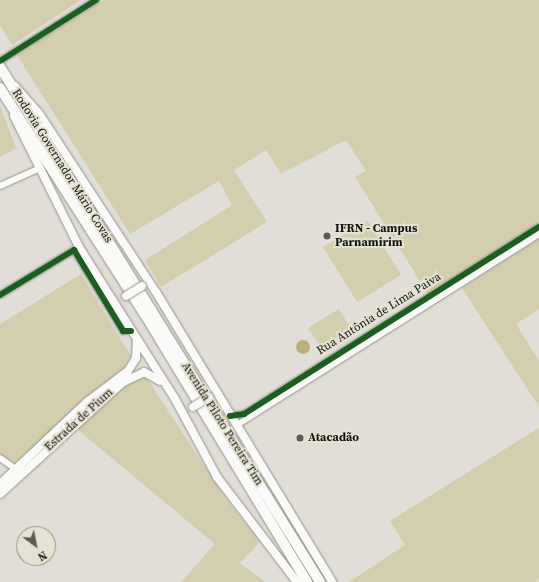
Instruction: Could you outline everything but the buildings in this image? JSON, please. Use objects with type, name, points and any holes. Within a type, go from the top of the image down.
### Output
[{"type":"highway","name":"Rodovia Governador Mário Covas","points":[[0,67],[40,131],[120,267]]},
{"type":"highway","name":"Rodovia Governador Mário Covas","points":[[0,88],[40,151],[120,267]]},
{"type":"highway","name":"Avenida Piloto Pereira Tim","points":[[120,267],[307,582]]},
{"type":"highway","name":"Avenida Piloto Pereira Tim","points":[[120,267],[320,582]]},
{"type":"main road","points":[[9,80],[38,112],[156,292],[332,582]]},
{"type":"main road","points":[[6,99],[76,249],[120,314],[178,405],[217,477],[297,582]]},
{"type":"main road","points":[[120,314],[120,302],[126,296],[142,286],[156,292]]},
{"type":"main road","name":"Estrada de Pium","points":[[0,484],[86,402],[128,371],[136,358],[137,341]]},
{"type":"main road","name":"Estrada de Pium","points":[[0,494],[68,428],[133,375],[146,372],[166,386]]},
{"type":"main road","points":[[178,405],[193,407],[209,397],[212,385]]},
{"type":"street","points":[[0,61],[96,0]]},
{"type":"street","points":[[0,186],[38,169]]},
{"type":"street","name":"Rua Antônia de Lima Paiva","points":[[230,416],[239,416],[539,227]]},
{"type":"street","name":"Rua Antônia de Lima Paiva","points":[[238,428],[240,423],[287,395],[539,234]]},
{"type":"street","points":[[0,295],[76,249],[122,332],[131,331]]},
{"type":"street","points":[[337,354],[341,360]]},
{"type":"street","points":[[283,389],[287,395]]},
{"type":"street","points":[[0,458],[16,469]]},
{"type":"shaded area","points":[[0,0],[81,0],[12,45],[0,25]]},
{"type":"shaded area","points":[[104,0],[539,0],[539,224],[428,294],[355,177],[366,171],[346,140],[281,174],[266,150],[234,170],[267,222],[161,287],[145,260],[232,205],[219,181],[130,234],[17,55]]},
{"type":"shaded area","points":[[0,106],[16,148],[0,157]]},
{"type":"shaded area","points":[[367,220],[401,275],[357,302],[323,247]]},
{"type":"shaded area","points":[[539,238],[539,309],[516,324],[539,361],[539,407],[462,288]]},
{"type":"shaded area","points":[[81,274],[131,356],[123,368],[14,463],[0,454],[0,324]]},
{"type":"shaded area","points":[[339,309],[351,329],[321,347],[308,328]]},
{"type":"shaded area","points":[[303,340],[308,342],[310,347],[308,352],[303,354],[298,352],[296,347],[298,342]]},
{"type":"shaded area","points":[[144,374],[224,496],[260,542],[240,563],[265,582],[181,582],[215,544],[77,429],[106,400]]},
{"type":"shaded area","points":[[539,428],[539,578],[535,582],[349,582],[405,545],[390,521]]},
{"type":"cycle path","points":[[0,61],[96,0]]},
{"type":"cycle path","points":[[230,416],[244,414],[539,227]]},
{"type":"cycle path","points":[[0,295],[74,250],[123,331],[131,331]]},
{"type":"place","name":"IFRN - Campus Parnamirim","points":[[327,236]]},
{"type":"place","name":"Atacadão","points":[[300,438]]}]
